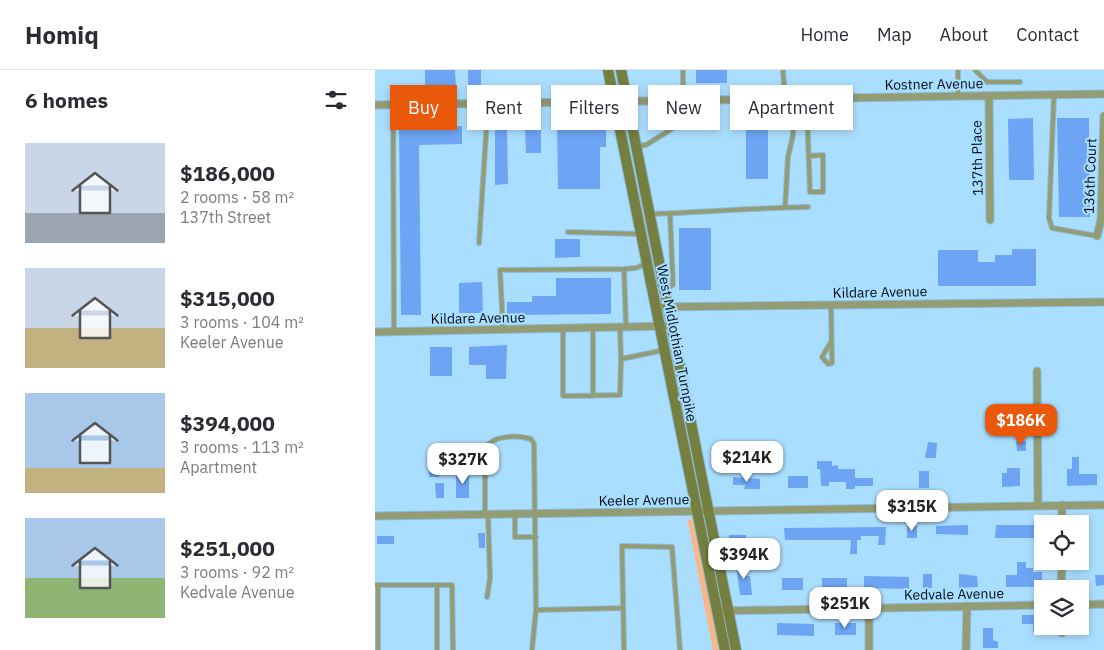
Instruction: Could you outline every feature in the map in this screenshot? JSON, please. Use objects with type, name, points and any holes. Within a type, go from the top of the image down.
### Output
[{"type":"main road","name":"West Midlothian Turnpike","points":[[608,70],[611,85]]},
{"type":"main road","name":"West Midlothian Turnpike","points":[[621,70],[624,85]]},
{"type":"main road","name":"West Midlothian Turnpike","points":[[621,130],[715,610],[725,650]]},
{"type":"main road","name":"West Midlothian Turnpike","points":[[633,130],[736,650]]},
{"type":"street","name":"Kostner Avenue","points":[[853,98],[1104,94]]},
{"type":"street","name":"137th Place","points":[[989,96],[990,220]]},
{"type":"street","name":"Kostner Avenue","points":[[375,105],[390,105]]},
{"type":"street","name":"136th Court","points":[[1097,236],[1101,220],[1104,116]]},
{"type":"street","name":"Kildare Avenue","points":[[656,307],[1104,302]]},
{"type":"street","name":"Kildare Avenue","points":[[375,332],[671,326]]},
{"type":"street","points":[[1037,371],[1038,505]]},
{"type":"street","points":[[1062,505],[1062,515]]},
{"type":"street","name":"Keeler Avenue","points":[[375,516],[1104,505]]},
{"type":"street","points":[[1089,605],[1104,604]]},
{"type":"street","name":"Kedvale Avenue","points":[[715,610],[1034,605]]},
{"type":"street","points":[[966,650],[967,606]]},
{"type":"street","points":[[869,608],[869,650]]},
{"type":"lane","points":[[683,70],[683,85]]},
{"type":"lane","points":[[783,70],[784,85]]},
{"type":"lane","points":[[958,70],[958,96]]},
{"type":"lane","points":[[975,70],[987,82],[1020,82]]},
{"type":"lane","points":[[1054,94],[1049,218],[1052,228],[1097,236]]},
{"type":"lane","points":[[393,130],[394,332]]},
{"type":"lane","points":[[479,243],[486,130]]},
{"type":"lane","points":[[636,146],[646,144],[670,130]]},
{"type":"lane","points":[[785,208],[788,157],[793,130]]},
{"type":"lane","points":[[808,130],[810,192],[823,192],[823,155],[809,156]]},
{"type":"lane","points":[[649,214],[808,207]]},
{"type":"lane","points":[[664,289],[673,284],[670,213]]},
{"type":"lane","points":[[568,232],[641,234]]},
{"type":"lane","points":[[503,330],[500,270],[624,269],[636,268],[647,263]]},
{"type":"lane","points":[[563,329],[563,396],[619,396],[624,269]]},
{"type":"lane","points":[[831,305],[832,363],[828,364],[822,357],[831,342]]},
{"type":"lane","points":[[593,328],[593,396]]},
{"type":"lane","points":[[621,358],[664,350]]},
{"type":"lane","points":[[487,597],[490,578],[486,514],[485,448],[494,439],[524,437],[531,439],[534,444],[536,610],[532,650]]},
{"type":"lane","points":[[515,514],[515,537],[536,537]]},
{"type":"lane","points":[[625,650],[622,546],[672,547],[680,650]]},
{"type":"lane","points":[[378,650],[376,585],[452,585],[453,650]]},
{"type":"lane","points":[[437,585],[437,650]]},
{"type":"lane","points":[[536,610],[623,608]]},
{"type":"shaded area","points":[[687,517],[692,520],[694,527],[720,650],[713,650]]},
{"type":"building","points":[[425,70],[455,70],[456,85],[425,85]]},
{"type":"building","points":[[468,70],[481,70],[481,85],[468,85]]},
{"type":"building","points":[[696,70],[727,70],[727,83],[696,83]]},
{"type":"building","points":[[1033,118],[1034,180],[1009,180],[1008,119]]},
{"type":"building","points":[[1057,118],[1089,118],[1090,217],[1059,217]]},
{"type":"building","points":[[457,126],[462,126],[462,144],[419,145],[421,315],[401,315],[399,130],[457,130]]},
{"type":"building","points":[[495,130],[507,130],[508,184],[495,185]]},
{"type":"building","points":[[525,130],[541,130],[541,153],[526,153]]},
{"type":"building","points":[[557,130],[606,130],[606,147],[600,147],[600,189],[558,189]]},
{"type":"building","points":[[746,130],[768,130],[768,179],[746,179]]},
{"type":"building","points":[[679,228],[711,228],[711,290],[679,290]]},
{"type":"building","points":[[555,239],[580,239],[580,257],[555,258]]},
{"type":"building","points":[[1012,249],[1036,249],[1036,286],[938,286],[938,250],[978,250],[978,262],[995,262],[995,255],[1012,255]]},
{"type":"building","points":[[556,278],[611,278],[611,314],[507,315],[507,302],[532,302],[532,296],[556,296]]},
{"type":"building","points":[[482,282],[483,313],[459,313],[459,283]]},
{"type":"building","points":[[507,345],[506,379],[486,379],[486,365],[469,365],[469,347]]},
{"type":"building","points":[[430,347],[452,347],[452,376],[430,376]]},
{"type":"building","points":[[1016,441],[1026,441],[1026,451],[1017,451]]},
{"type":"building","points":[[928,442],[937,443],[936,458],[925,458]]},
{"type":"building","points":[[1072,457],[1079,457],[1079,474],[1097,474],[1097,485],[1067,486],[1067,469],[1072,469]]},
{"type":"building","points":[[817,461],[832,461],[832,466],[838,465],[838,469],[855,469],[855,478],[873,478],[873,486],[855,486],[855,489],[846,489],[846,482],[829,482],[829,486],[821,486],[820,469],[817,469]]},
{"type":"building","points":[[429,468],[439,468],[439,477],[429,477]]},
{"type":"building","points":[[1007,468],[1020,468],[1020,486],[1002,487],[1002,473],[1007,473]]},
{"type":"building","points":[[919,471],[929,471],[929,488],[919,488]]},
{"type":"building","points":[[456,473],[469,473],[469,498],[456,498]]},
{"type":"building","points":[[788,476],[808,476],[808,488],[788,488]]},
{"type":"building","points":[[733,477],[760,479],[760,489],[744,489],[745,485],[733,485]]},
{"type":"building","points":[[435,483],[444,483],[444,498],[436,498]]},
{"type":"building","points":[[968,525],[968,535],[936,534],[936,526]]},
{"type":"building","points":[[996,525],[1034,525],[1034,538],[995,538]]},
{"type":"building","points":[[907,526],[917,526],[917,538],[907,538]]},
{"type":"building","points":[[886,527],[885,545],[878,545],[879,536],[861,536],[861,540],[857,540],[857,554],[850,554],[851,540],[785,540],[784,528]]},
{"type":"building","points":[[478,533],[485,533],[485,548],[479,548]]},
{"type":"building","points":[[729,535],[746,535],[746,544],[729,544]]},
{"type":"building","points":[[377,536],[394,536],[394,544],[377,544]]},
{"type":"building","points":[[1017,562],[1026,562],[1026,568],[1033,568],[1033,572],[1042,572],[1042,580],[1034,580],[1034,587],[1006,587],[1006,575],[1017,575]]},
{"type":"building","points":[[736,565],[748,565],[747,576],[750,576],[752,595],[740,595]]},
{"type":"building","points":[[923,574],[932,574],[932,588],[923,588]]},
{"type":"building","points":[[959,574],[977,576],[978,587],[959,588]]},
{"type":"building","points":[[1095,575],[1104,575],[1104,585],[1096,586]]},
{"type":"building","points":[[864,576],[909,577],[909,589],[864,588]]},
{"type":"building","points":[[782,578],[803,578],[803,590],[782,590]]},
{"type":"building","points":[[822,578],[847,578],[847,590],[822,590]]},
{"type":"building","points":[[1022,615],[1034,615],[1034,632],[1033,624],[1022,624]]},
{"type":"building","points":[[777,623],[814,624],[814,636],[777,635]]},
{"type":"building","points":[[835,623],[856,623],[856,635],[835,635]]},
{"type":"building","points":[[983,628],[993,628],[993,640],[998,642],[998,648],[983,648]]}]
